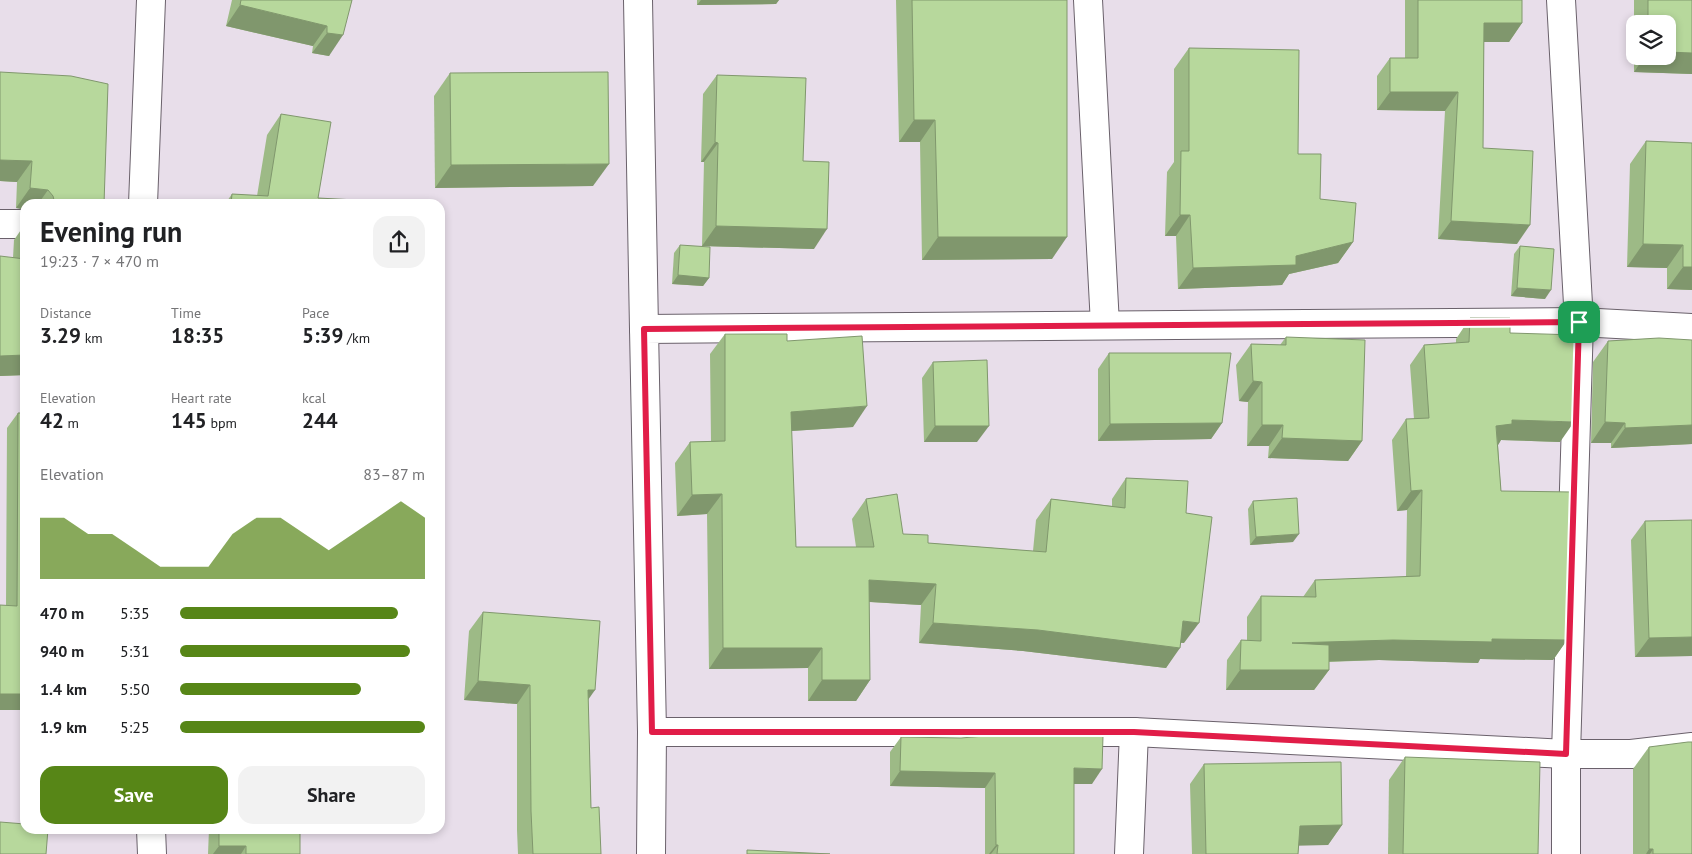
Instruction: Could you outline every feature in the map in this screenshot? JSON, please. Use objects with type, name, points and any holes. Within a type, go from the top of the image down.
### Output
[{"type":"street","points":[[143,199],[151,0]]},
{"type":"street","points":[[638,0],[652,732],[651,854]]},
{"type":"street","points":[[1088,0],[1105,325]]},
{"type":"street","points":[[1561,0],[1579,322],[1566,754],[1566,854]]},
{"type":"street","points":[[0,224],[20,224]]},
{"type":"street","points":[[644,329],[1579,322],[1692,328]]},
{"type":"street","points":[[652,732],[1134,732],[1566,754],[1632,754],[1692,747]]},
{"type":"street","points":[[1129,854],[1134,732]]},
{"type":"street","points":[[151,834],[152,854]]},
{"type":"building","points":[[241,0],[352,0],[343,35],[327,33],[327,26],[240,5]]},
{"type":"building","points":[[912,0],[1067,0],[1067,237],[938,237],[935,120],[914,120]]},
{"type":"building","points":[[1418,0],[1522,0],[1522,23],[1484,23],[1483,148],[1533,151],[1530,225],[1451,221],[1458,92],[1390,92],[1390,58],[1418,58]]},
{"type":"building","points":[[1648,0],[1692,0],[1692,53],[1676,52],[1676,15],[1648,15]]},
{"type":"building","points":[[1189,48],[1299,50],[1298,154],[1321,154],[1320,199],[1356,203],[1353,242],[1296,256],[1296,265],[1193,268],[1190,215],[1180,215],[1181,151],[1189,151]]},
{"type":"building","points":[[0,72],[71,76],[108,84],[104,199],[54,199],[48,190],[30,188],[32,161],[0,160]]},
{"type":"building","points":[[608,72],[609,164],[451,165],[450,73]]},
{"type":"building","points":[[717,75],[806,78],[803,161],[829,162],[827,229],[716,226],[718,143],[715,142]]},
{"type":"building","points":[[281,114],[331,122],[318,198],[337,199],[232,199],[232,194],[268,196]]},
{"type":"building","points":[[1646,141],[1692,143],[1692,267],[1683,267],[1683,245],[1643,244]]},
{"type":"building","points":[[680,245],[710,247],[709,278],[678,275]]},
{"type":"building","points":[[1520,246],[1554,249],[1551,290],[1517,288]]},
{"type":"building","points":[[0,256],[20,258],[20,355],[0,356]]},
{"type":"building","points":[[1470,318],[1510,318],[1510,333],[1577,335],[1574,422],[1512,420],[1512,424],[1496,426],[1501,491],[1572,492],[1567,640],[1492,639],[1492,642],[1393,640],[1292,643],[1329,645],[1329,670],[1240,670],[1241,640],[1261,641],[1261,596],[1316,597],[1315,580],[1420,576],[1422,490],[1411,491],[1406,419],[1429,418],[1424,345],[1469,342]]},
{"type":"building","points":[[725,334],[787,334],[787,341],[862,336],[867,406],[791,412],[796,547],[874,547],[866,499],[897,494],[903,534],[928,535],[928,543],[1046,552],[1051,499],[1125,508],[1126,478],[1188,481],[1186,513],[1212,517],[1199,623],[1183,621],[1180,648],[1038,630],[933,623],[936,584],[869,580],[870,680],[822,680],[822,648],[723,648],[722,494],[692,495],[690,442],[725,441]]},
{"type":"building","points":[[1286,337],[1365,340],[1362,441],[1282,438],[1283,425],[1262,425],[1262,382],[1253,381],[1251,344],[1286,345]]},
{"type":"building","points":[[1659,338],[1692,340],[1692,425],[1625,428],[1625,423],[1605,422],[1608,341]]},
{"type":"building","points":[[1109,353],[1231,353],[1222,423],[1110,424]]},
{"type":"building","points":[[987,360],[989,426],[935,426],[933,362]]},
{"type":"building","points":[[18,413],[20,413],[20,694],[0,694],[0,605],[17,606]]},
{"type":"building","points":[[1297,498],[1299,534],[1256,537],[1253,501]]},
{"type":"building","points":[[1692,520],[1692,637],[1649,638],[1645,521]]},
{"type":"building","points":[[483,612],[600,621],[595,690],[588,690],[591,808],[599,807],[601,854],[533,854],[530,685],[478,681]]},
{"type":"building","points":[[1008,734],[1103,736],[1102,769],[1074,768],[1074,854],[997,854],[995,773],[900,771],[901,737],[961,738]]},
{"type":"building","points":[[1692,742],[1692,854],[1653,854],[1653,849],[1649,849],[1649,747]]},
{"type":"building","points":[[1405,757],[1540,762],[1538,854],[1403,854]]},
{"type":"building","points":[[1341,762],[1342,825],[1300,826],[1298,854],[1206,854],[1204,764]]},
{"type":"building","points":[[0,822],[20,824],[20,834],[48,834],[46,854],[0,854]]},
{"type":"building","points":[[219,834],[300,834],[300,854],[246,854],[246,846],[219,846]]},
{"type":"building","points":[[747,850],[830,854],[747,854]]},
{"type":"route","points":[[1579,322],[1566,754],[1134,732],[652,732],[644,329],[1579,322]]}]
